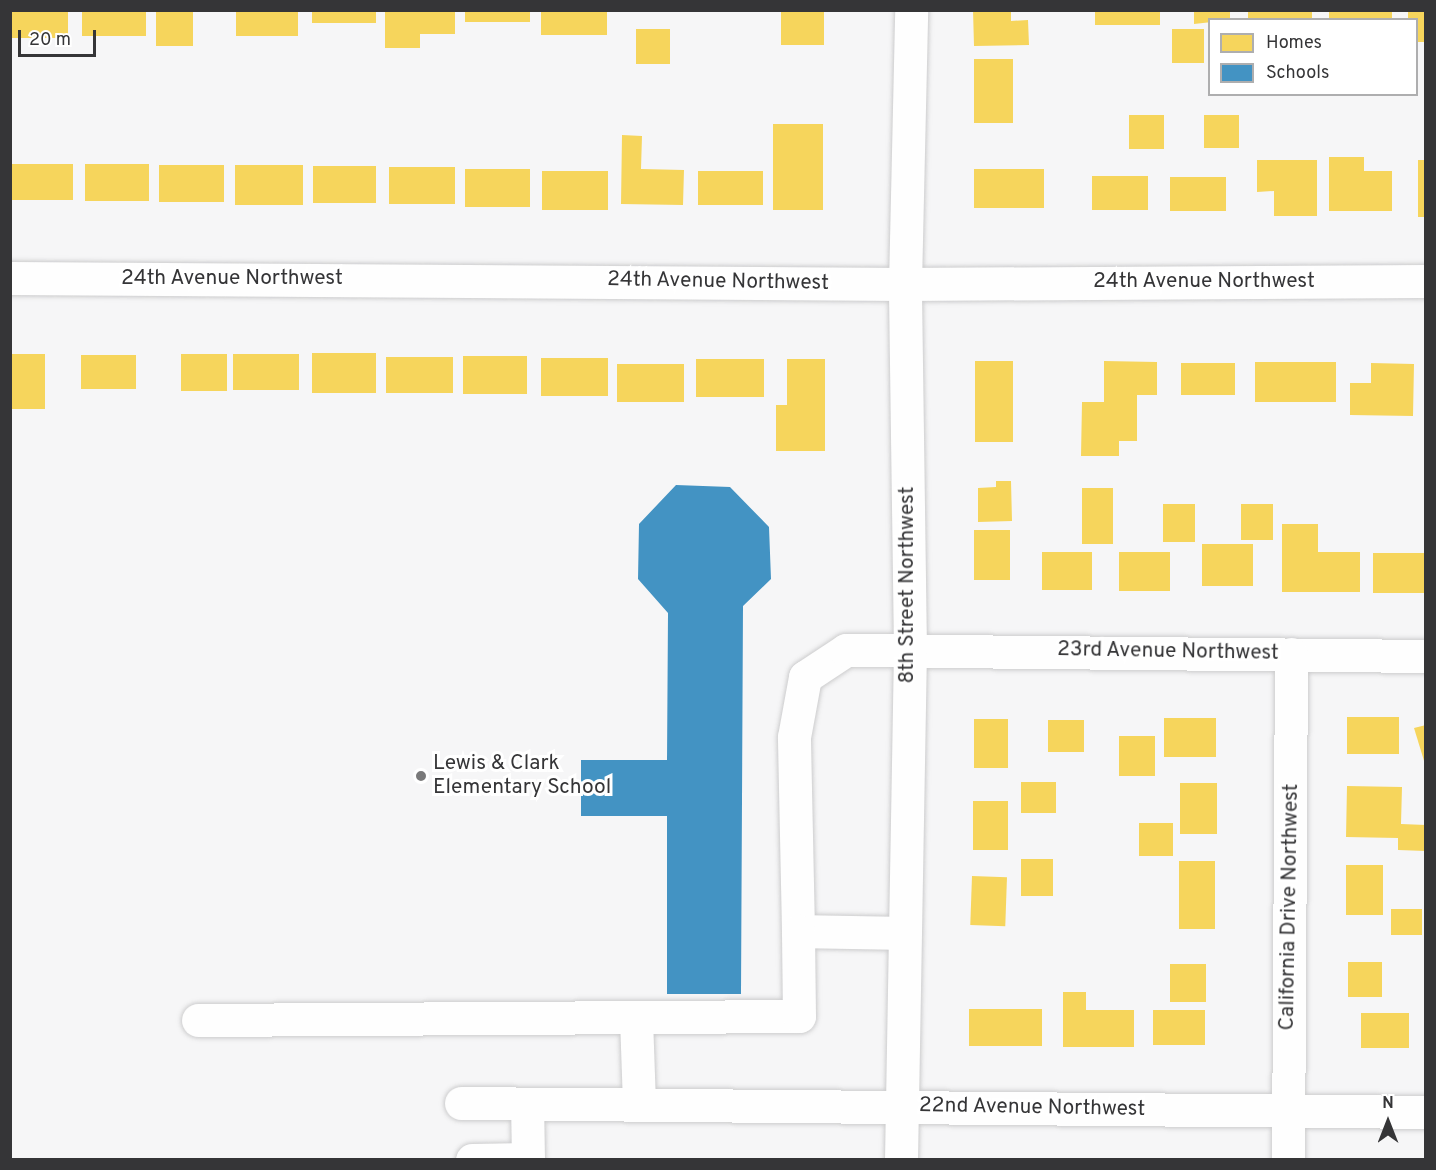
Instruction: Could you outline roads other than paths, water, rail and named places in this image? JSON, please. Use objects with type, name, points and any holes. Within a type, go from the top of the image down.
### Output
[{"type":"street","name":"8th Street Northwest","points":[[901,1160],[910,650],[905,284],[911,10]]},
{"type":"street","name":"24th Avenue Northwest","points":[[10,278],[905,284],[1425,281]]},
{"type":"street","name":"23rd Avenue Northwest","points":[[636,1018],[799,1016],[794,737],[805,676],[846,650],[1425,656]]},
{"type":"street","name":"California Drive Northwest","points":[[1288,1160],[1292,654]]},
{"type":"street","points":[[798,931],[904,933]]},
{"type":"street","points":[[198,1020],[636,1018],[639,1105]]},
{"type":"street","name":"22nd Avenue Northwest","points":[[461,1103],[1425,1112]]},
{"type":"street","points":[[472,1160],[528,1159],[527,1104]]},
{"type":"place","name":"Lewis & Clark Elementary School","points":[[421,776]]}]
